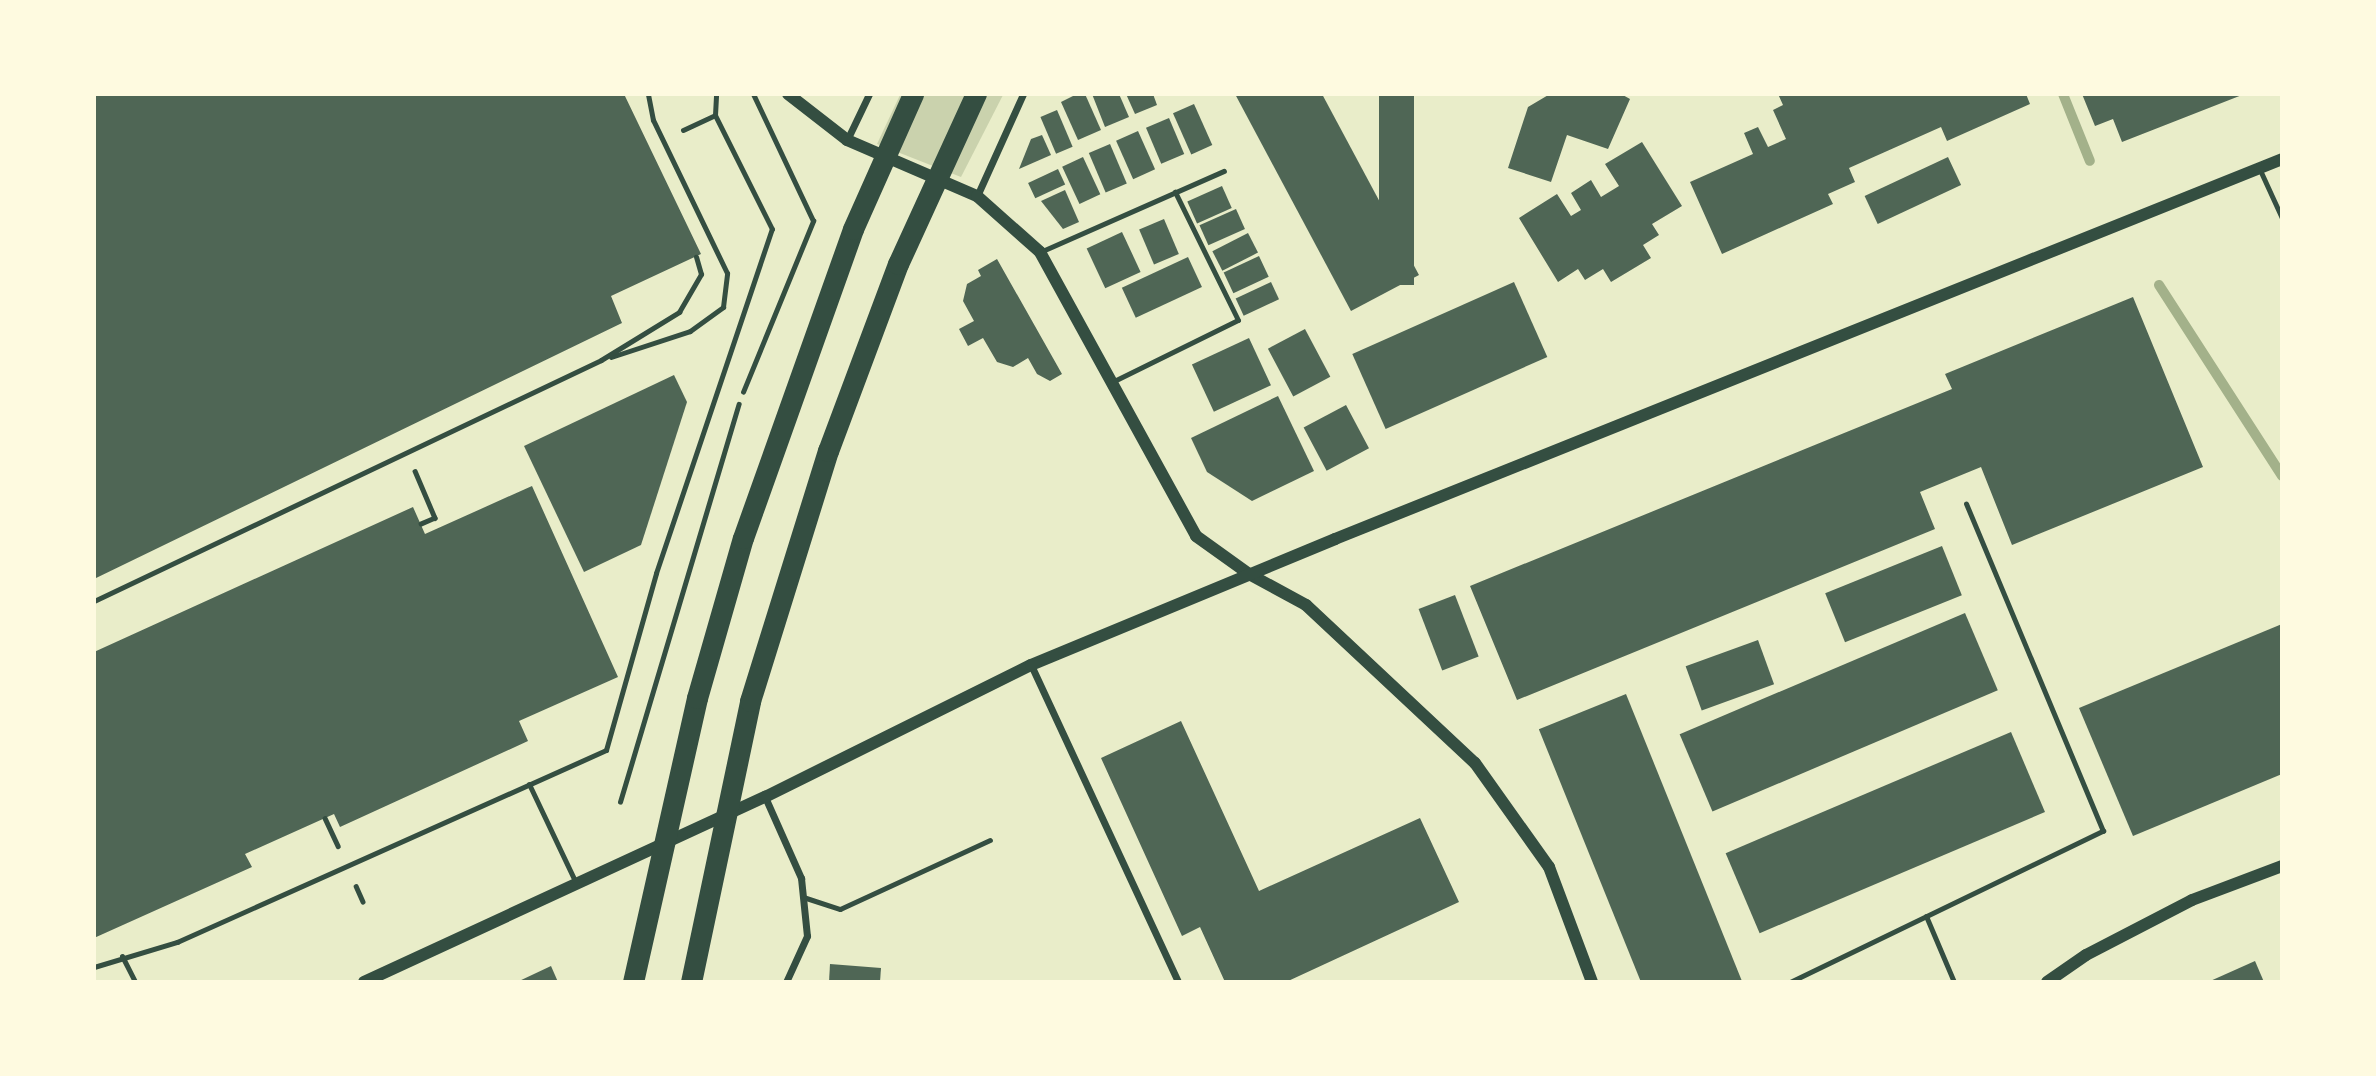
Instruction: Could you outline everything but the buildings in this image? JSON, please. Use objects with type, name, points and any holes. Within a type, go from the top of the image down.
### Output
[{"type":"highway","points":[[633,982],[693,711],[743,538],[853,229],[913,94]]},
{"type":"highway","points":[[691,982],[750,701],[828,452],[898,264],[976,94]]},
{"type":"street","points":[[788,94],[847,140],[977,196],[1040,252],[1114,381],[1196,536],[1249,574],[1306,605],[1475,763],[1549,867],[1592,982]]},
{"type":"street","points":[[847,140],[869,94]]},
{"type":"street","points":[[977,196],[1023,94]]},
{"type":"street","points":[[364,982],[765,797],[1031,666],[1249,574],[2281,159]]},
{"type":"street","points":[[1031,666],[1178,982]]},
{"type":"street","points":[[765,797],[801,878],[807,936],[786,982]]},
{"type":"street","points":[[2047,982],[2087,955],[2192,900],[2281,866]]},
{"type":"lane","points":[[601,360],[690,331],[723,307],[727,273],[653,120],[648,94]]},
{"type":"lane","points":[[94,967],[122,956],[177,942],[606,750],[656,573],[772,229],[715,115],[716,94]]},
{"type":"lane","points":[[683,130],[715,115]]},
{"type":"lane","points":[[2259,167],[2281,218]]},
{"type":"lane","points":[[1040,252],[1224,171]]},
{"type":"lane","points":[[1114,381],[1238,320],[1175,192]]},
{"type":"lane","points":[[94,601],[601,360],[680,312],[702,274],[696,257]]},
{"type":"lane","points":[[1790,982],[2103,831],[1966,503]]},
{"type":"lane","points":[[529,784],[576,883]]},
{"type":"lane","points":[[803,897],[840,909],[990,840]]},
{"type":"lane","points":[[1926,916],[1954,982]]},
{"type":"lane","points":[[122,956],[135,982]]},
{"type":"path","points":[[414,468],[435,518],[421,524]]},
{"type":"path","points":[[325,818],[335,840]]},
{"type":"path","points":[[355,883],[363,902]]},
{"type":"green space","points":[[900,95],[1003,95],[961,177],[877,144]]},
{"type":"waterway","points":[[2063,94],[2090,161]]},
{"type":"waterway","points":[[2159,285],[2282,476]]}]
